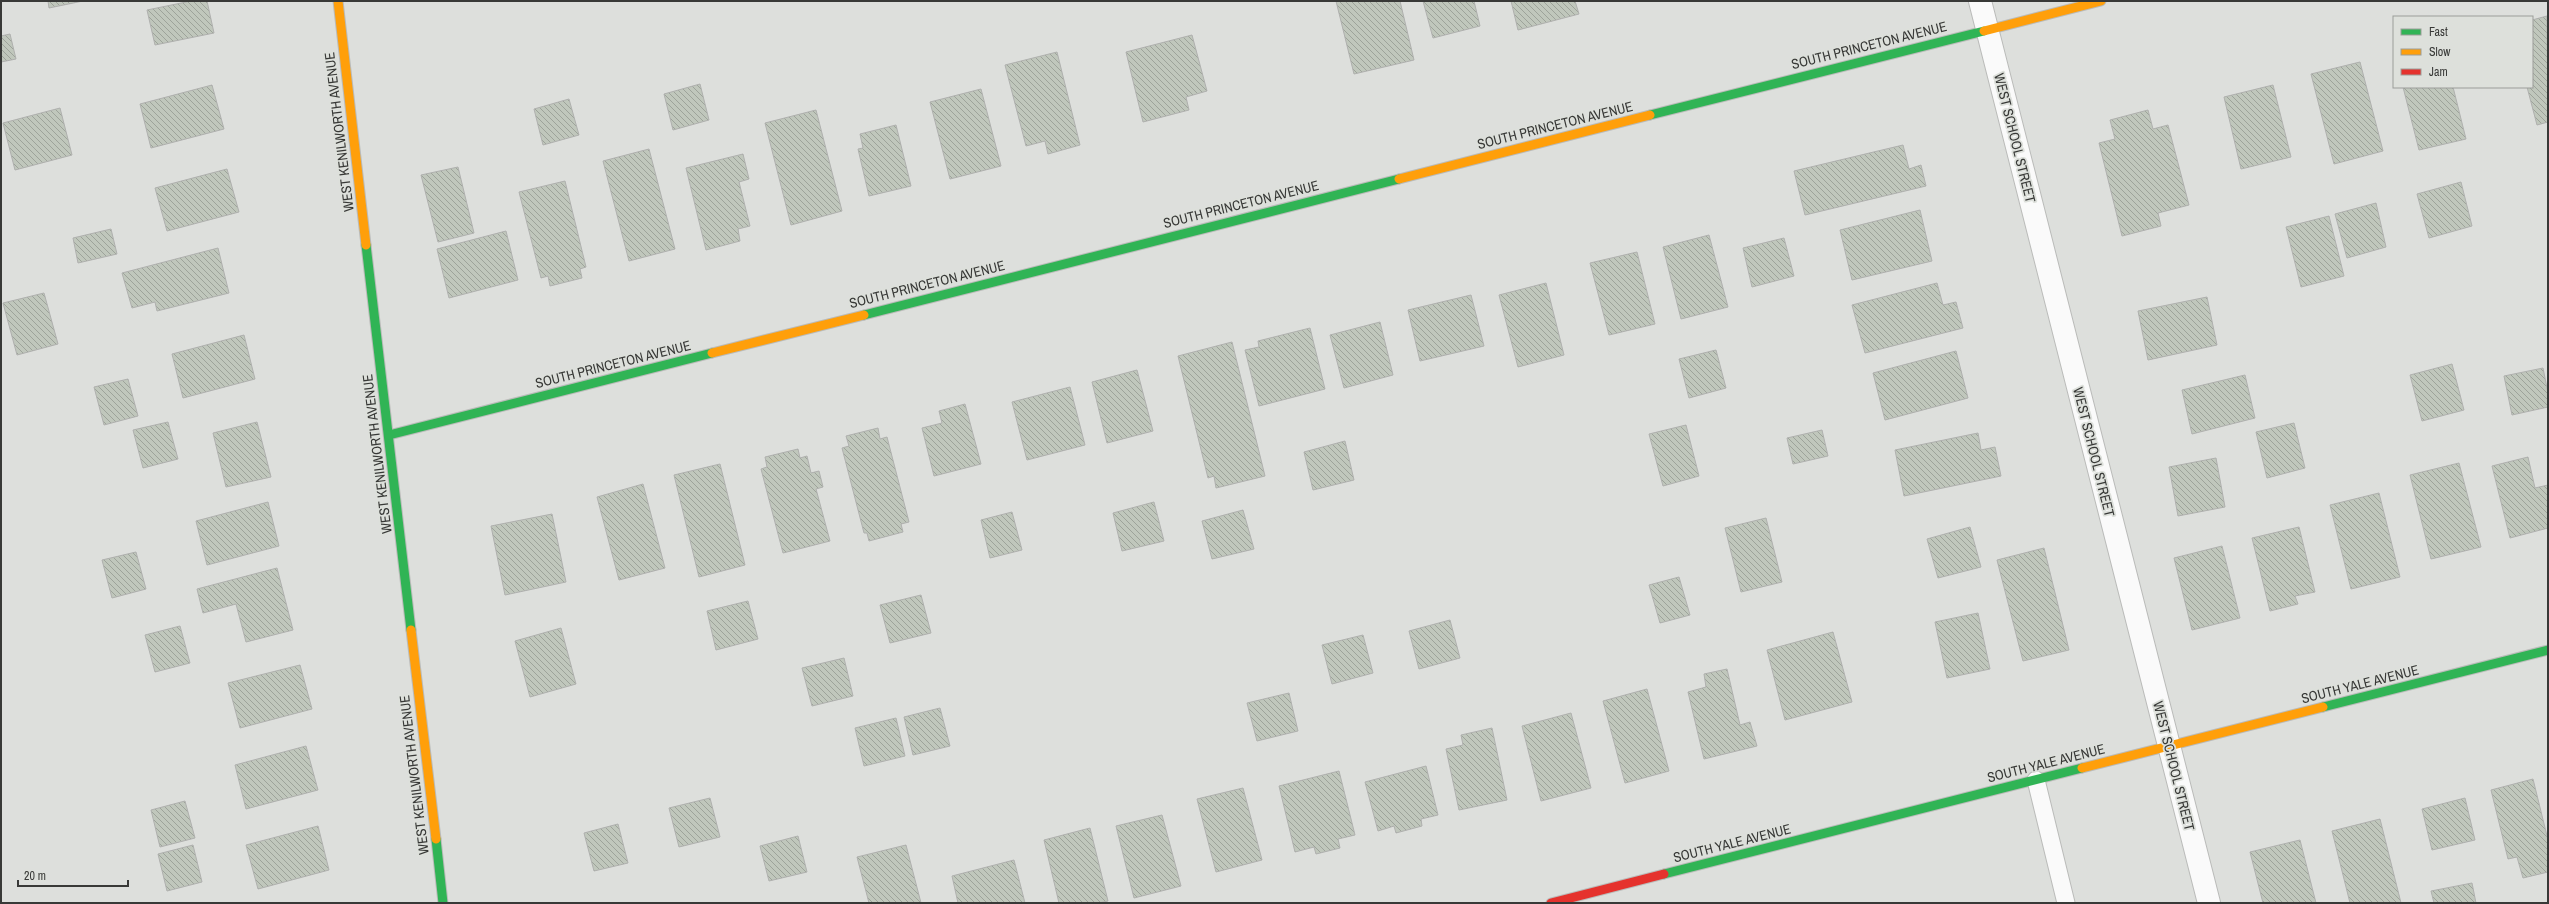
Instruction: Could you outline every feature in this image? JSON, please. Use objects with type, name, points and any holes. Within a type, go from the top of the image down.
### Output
[{"type":"street","name":"WEST KENILWORTH AVENUE","points":[[338,1],[443,903]]},
{"type":"street","name":"WEST SCHOOL STREET","points":[[1980,1],[2209,903]]},
{"type":"street","name":"SOUTH PRINCETON AVENUE","points":[[389,435],[2101,1]]},
{"type":"street","name":"SOUTH YALE AVENUE","points":[[1551,903],[2548,650]]},
{"type":"lane","points":[[2036,780],[2066,903]]},
{"type":"building","points":[[48,1],[83,1],[49,8]]},
{"type":"building","points":[[191,1],[207,1],[214,33],[155,45],[147,10]]},
{"type":"building","points":[[1336,1],[1400,1],[1414,60],[1354,74]]},
{"type":"building","points":[[1423,1],[1474,1],[1480,26],[1433,38]]},
{"type":"building","points":[[1511,1],[1575,1],[1579,14],[1518,30]]},
{"type":"building","points":[[2547,16],[2548,122],[2537,125],[2527,88],[2533,88],[2533,20]]},
{"type":"building","points":[[10,34],[16,59],[1,62],[1,36]]},
{"type":"building","points":[[1192,35],[1207,91],[1186,97],[1189,110],[1143,122],[1126,52]]},
{"type":"building","points":[[1057,52],[1080,145],[1048,154],[1045,141],[1026,146],[1005,65]]},
{"type":"building","points":[[2360,62],[2383,151],[2334,164],[2311,74]]},
{"type":"building","points":[[700,84],[709,120],[673,130],[664,94]]},
{"type":"building","points":[[212,85],[224,129],[151,148],[140,104]]},
{"type":"building","points":[[2273,85],[2291,157],[2241,169],[2224,97]]},
{"type":"building","points":[[2403,88],[2453,88],[2466,139],[2419,150]]},
{"type":"building","points":[[981,89],[1001,166],[950,179],[930,102]]},
{"type":"building","points":[[569,99],[579,135],[543,145],[534,109]]},
{"type":"building","points":[[60,108],[72,155],[15,170],[3,123]]},
{"type":"building","points":[[816,110],[842,211],[791,225],[765,123]]},
{"type":"building","points":[[2148,110],[2153,129],[2168,125],[2189,205],[2158,213],[2161,226],[2122,236],[2099,143],[2115,139],[2110,120]]},
{"type":"building","points":[[896,125],[911,186],[869,196],[858,149],[863,148],[860,134]]},
{"type":"building","points":[[1903,145],[1909,169],[1921,165],[1926,186],[1805,215],[1794,171]]},
{"type":"building","points":[[649,149],[675,249],[629,261],[603,161]]},
{"type":"building","points":[[743,154],[749,179],[739,182],[750,226],[738,229],[740,241],[706,250],[686,168]]},
{"type":"building","points":[[458,167],[474,233],[438,242],[421,175]]},
{"type":"building","points":[[227,169],[239,212],[167,231],[155,188]]},
{"type":"building","points":[[565,181],[586,267],[580,269],[582,278],[550,286],[548,276],[541,278],[519,192]]},
{"type":"building","points":[[2461,182],[2472,226],[2429,238],[2417,194]]},
{"type":"building","points":[[2376,203],[2386,247],[2347,258],[2335,214]]},
{"type":"building","points":[[1920,210],[1932,261],[1852,280],[1840,230]]},
{"type":"building","points":[[2329,216],[2344,276],[2301,287],[2286,227]]},
{"type":"building","points":[[111,229],[117,254],[78,263],[73,238]]},
{"type":"building","points":[[506,231],[518,280],[449,298],[437,249]]},
{"type":"building","points":[[1709,235],[1728,307],[1681,319],[1663,247]]},
{"type":"building","points":[[1784,238],[1794,276],[1752,287],[1743,248]]},
{"type":"building","points":[[218,248],[229,293],[157,311],[155,302],[132,308],[122,273]]},
{"type":"building","points":[[1637,252],[1655,324],[1609,335],[1590,263]]},
{"type":"building","points":[[1546,283],[1564,355],[1518,367],[1499,295]]},
{"type":"building","points":[[1937,283],[1943,305],[1956,302],[1963,328],[1865,353],[1852,305]]},
{"type":"building","points":[[44,293],[58,344],[17,355],[3,303]]},
{"type":"building","points":[[1471,295],[1484,346],[1420,361],[1408,310]]},
{"type":"building","points":[[2207,297],[2217,345],[2148,360],[2138,311]]},
{"type":"building","points":[[1380,322],[1393,375],[1344,388],[1330,335]]},
{"type":"building","points":[[1310,328],[1325,389],[1259,406],[1245,350],[1259,347],[1258,341]]},
{"type":"building","points":[[244,335],[255,379],[183,398],[172,354]]},
{"type":"building","points":[[1232,342],[1265,476],[1216,488],[1214,476],[1208,478],[1178,356]]},
{"type":"building","points":[[1716,350],[1726,388],[1689,398],[1679,359]]},
{"type":"building","points":[[1956,351],[1968,398],[1885,420],[1873,373]]},
{"type":"building","points":[[2452,364],[2464,410],[2422,421],[2410,375]]},
{"type":"building","points":[[2543,368],[2548,393],[2548,407],[2512,415],[2504,376]]},
{"type":"building","points":[[1137,370],[1153,431],[1107,443],[1092,382]]},
{"type":"building","points":[[2245,375],[2255,418],[2192,434],[2182,390]]},
{"type":"building","points":[[128,379],[138,416],[104,425],[94,387]]},
{"type":"building","points":[[1070,387],[1085,445],[1027,460],[1012,402]]},
{"type":"building","points":[[965,404],[981,464],[934,476],[922,428],[942,423],[939,411]]},
{"type":"building","points":[[168,422],[178,459],[143,468],[133,430]]},
{"type":"building","points":[[257,422],[271,477],[226,487],[213,433]]},
{"type":"building","points":[[2294,423],[2305,468],[2267,478],[2256,432]]},
{"type":"building","points":[[1686,425],[1699,476],[1663,486],[1649,434]]},
{"type":"building","points":[[878,428],[880,439],[887,437],[909,522],[901,524],[903,532],[869,541],[867,533],[864,533],[842,448],[849,446],[846,436]]},
{"type":"building","points":[[1822,430],[1828,456],[1793,464],[1787,438]]},
{"type":"building","points":[[1978,433],[1981,450],[1995,447],[2001,476],[1904,496],[1895,450]]},
{"type":"building","points":[[1345,441],[1354,480],[1313,490],[1304,452]]},
{"type":"building","points":[[798,449],[800,458],[807,456],[811,473],[819,471],[823,487],[816,489],[830,541],[783,553],[761,469],[767,467],[765,457]]},
{"type":"building","points":[[2528,457],[2535,488],[2548,485],[2548,528],[2510,538],[2492,466]]},
{"type":"building","points":[[2216,458],[2225,507],[2178,516],[2169,467]]},
{"type":"building","points":[[2459,463],[2481,547],[2431,559],[2410,475]]},
{"type":"building","points":[[720,464],[745,565],[699,577],[674,475]]},
{"type":"building","points":[[643,484],[665,568],[619,580],[597,497]]},
{"type":"building","points":[[2379,493],[2400,577],[2351,589],[2330,505]]},
{"type":"building","points":[[268,502],[279,546],[207,565],[196,521]]},
{"type":"building","points":[[1154,502],[1164,541],[1122,551],[1113,513]]},
{"type":"building","points":[[1243,510],[1254,549],[1212,559],[1202,521]]},
{"type":"building","points":[[1012,512],[1022,550],[990,558],[981,520]]},
{"type":"building","points":[[552,514],[566,582],[505,595],[491,526]]},
{"type":"building","points":[[1766,518],[1782,582],[1741,592],[1725,528]]},
{"type":"building","points":[[1970,527],[1981,567],[1938,578],[1927,539]]},
{"type":"building","points":[[2299,527],[2315,592],[2295,596],[2298,604],[2270,611],[2252,538]]},
{"type":"building","points":[[2222,546],[2240,618],[2192,630],[2174,558]]},
{"type":"building","points":[[2044,548],[2069,650],[2023,661],[1997,560]]},
{"type":"building","points":[[136,552],[146,589],[112,598],[102,560]]},
{"type":"building","points":[[277,568],[293,630],[246,642],[236,604],[203,613],[197,589]]},
{"type":"building","points":[[1679,577],[1690,615],[1660,623],[1649,585]]},
{"type":"building","points":[[921,595],[931,633],[890,643],[880,605]]},
{"type":"building","points":[[748,601],[758,639],[716,650],[707,611]]},
{"type":"building","points":[[1978,613],[1990,669],[1947,678],[1935,622]]},
{"type":"building","points":[[1450,620],[1460,658],[1419,669],[1409,631]]},
{"type":"building","points":[[180,626],[190,663],[155,672],[145,635]]},
{"type":"building","points":[[561,628],[576,684],[530,697],[515,641]]},
{"type":"building","points":[[1833,632],[1852,702],[1785,720],[1767,650]]},
{"type":"building","points":[[1363,635],[1373,673],[1332,684],[1322,645]]},
{"type":"building","points":[[844,658],[853,696],[812,706],[802,668]]},
{"type":"building","points":[[300,665],[312,709],[240,728],[228,683]]},
{"type":"building","points":[[1727,669],[1740,725],[1750,722],[1757,746],[1704,759],[1688,692],[1706,687],[1704,674]]},
{"type":"building","points":[[1647,689],[1669,771],[1625,783],[1603,701]]},
{"type":"building","points":[[1289,693],[1298,731],[1257,741],[1247,703]]},
{"type":"building","points":[[940,708],[950,746],[913,755],[904,717]]},
{"type":"building","points":[[1571,713],[1591,788],[1541,801],[1522,726]]},
{"type":"building","points":[[896,718],[905,756],[864,766],[855,728]]},
{"type":"building","points":[[1492,728],[1507,800],[1459,810],[1446,749],[1463,745],[1461,735]]},
{"type":"building","points":[[306,746],[318,790],[246,809],[235,765]]},
{"type":"building","points":[[1426,766],[1438,815],[1421,819],[1422,826],[1396,833],[1394,826],[1378,831],[1365,782]]},
{"type":"building","points":[[1339,771],[1355,835],[1338,839],[1340,848],[1316,854],[1314,847],[1295,852],[1279,786]]},
{"type":"building","points":[[2533,779],[2548,840],[2548,872],[2523,878],[2517,857],[2508,859],[2491,790]]},
{"type":"building","points":[[1243,788],[1262,860],[1216,872],[1197,799]]},
{"type":"building","points":[[710,798],[720,837],[679,847],[669,808]]},
{"type":"building","points":[[2465,798],[2475,840],[2432,850],[2422,809]]},
{"type":"building","points":[[185,801],[195,838],[160,847],[151,810]]},
{"type":"building","points":[[1162,815],[1181,886],[1134,898],[1116,826]]},
{"type":"building","points":[[2380,819],[2401,903],[2350,903],[2332,831]]},
{"type":"building","points":[[618,824],[628,863],[594,871],[584,833]]},
{"type":"building","points":[[318,826],[329,870],[258,889],[246,845]]},
{"type":"building","points":[[1090,828],[1108,901],[1099,903],[1059,903],[1044,840]]},
{"type":"building","points":[[798,836],[807,872],[769,881],[760,846]]},
{"type":"building","points":[[2300,840],[2316,903],[2263,903],[2250,852]]},
{"type":"building","points":[[193,845],[202,882],[167,891],[158,854]]},
{"type":"building","points":[[906,845],[921,903],[869,903],[857,857]]},
{"type":"building","points":[[1014,860],[1025,903],[958,903],[952,876]]},
{"type":"building","points":[[2472,883],[2476,903],[2434,903],[2431,891]]},
{"type":"traffic: fast","points":[[1650,115],[1984,31]]},
{"type":"traffic: fast","points":[[864,315],[1399,179]]},
{"type":"traffic: fast","points":[[366,245],[411,630]]},
{"type":"traffic: fast","points":[[389,435],[712,353]]},
{"type":"traffic: fast","points":[[2323,707],[2548,650]]},
{"type":"traffic: fast","points":[[1664,874],[2082,768]]},
{"type":"traffic: fast","points":[[436,839],[443,903]]},
{"type":"traffic: slow","points":[[338,1],[366,245]]},
{"type":"traffic: slow","points":[[1984,31],[2101,1]]},
{"type":"traffic: slow","points":[[1399,179],[1650,115]]},
{"type":"traffic: slow","points":[[712,353],[864,315]]},
{"type":"traffic: slow","points":[[411,630],[436,839]]},
{"type":"traffic: slow","points":[[2082,768],[2323,707]]},
{"type":"traffic: jam","points":[[1551,903],[1664,874]]}]
